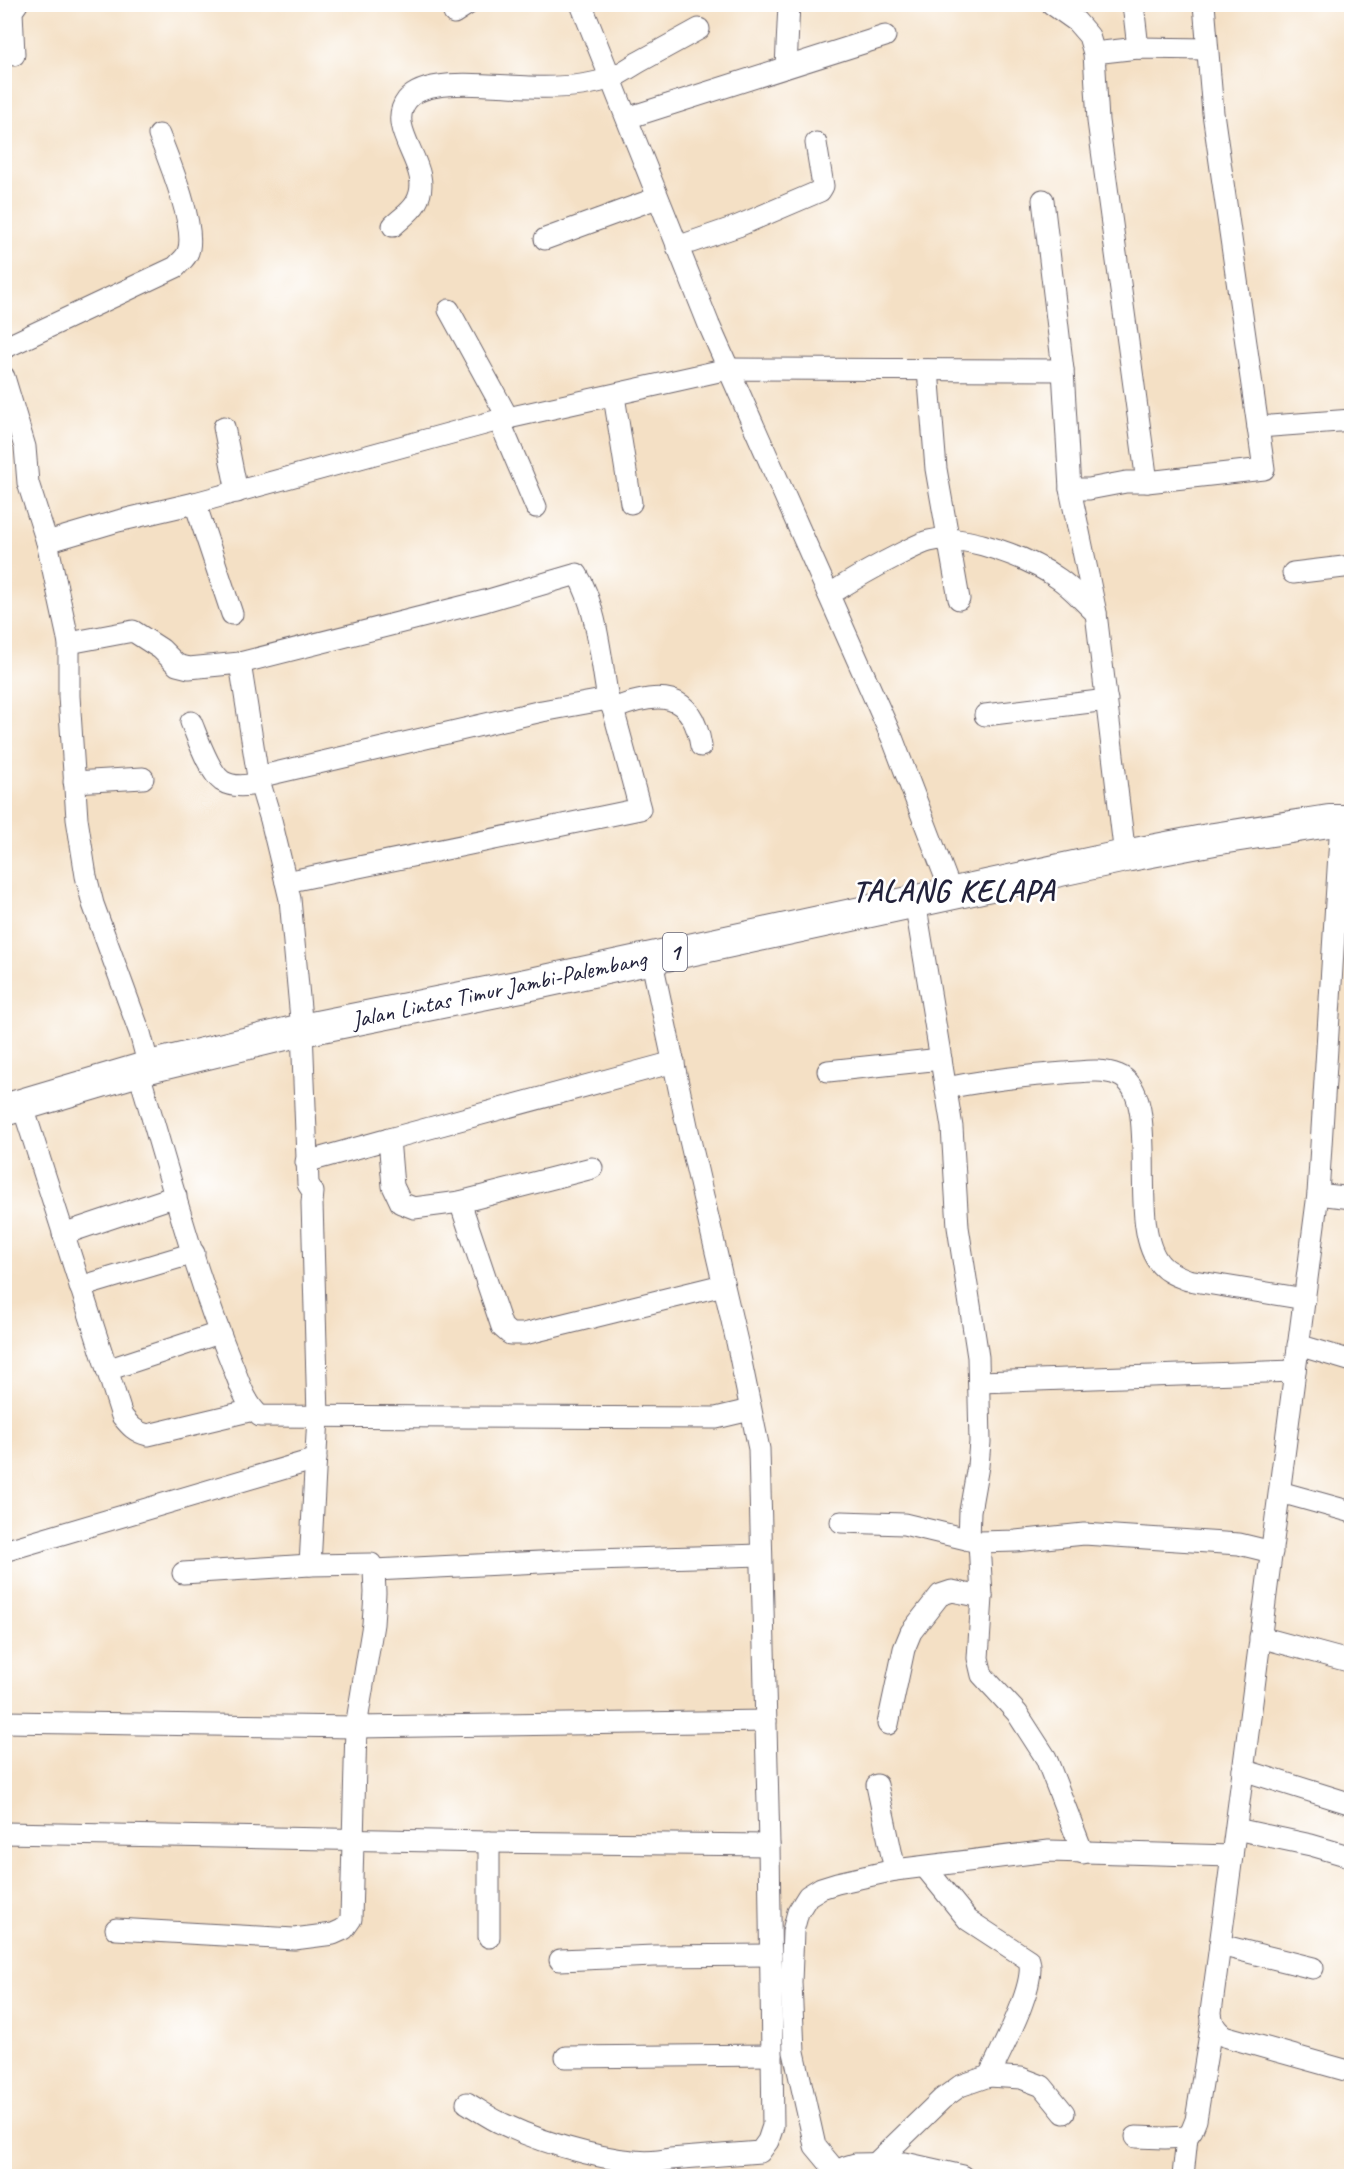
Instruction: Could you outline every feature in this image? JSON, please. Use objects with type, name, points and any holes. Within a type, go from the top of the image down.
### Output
[{"type":"highway","name":"Jalan Lintas Timur Jambi-Palembang","points":[[13,1107],[144,1069],[302,1030],[536,983],[1214,838],[1346,821]]},
{"type":"street","points":[[14,55],[12,12],[16,4]]},
{"type":"street","points":[[581,4],[677,247],[728,369],[893,740],[952,894]]},
{"type":"street","points":[[786,67],[789,4]]},
{"type":"street","points":[[1052,4],[1076,21],[1089,36],[1094,53],[1098,121],[1147,482]]},
{"type":"street","points":[[1133,4],[1138,48]]},
{"type":"street","points":[[1070,489],[1089,489],[1126,482],[1147,482],[1264,470],[1213,113],[1204,4]]},
{"type":"street","points":[[393,226],[415,204],[422,181],[405,138],[401,118],[406,101],[417,92],[442,84],[542,88],[569,86],[612,78],[699,29]]},
{"type":"street","points":[[627,118],[885,36]]},
{"type":"street","points":[[1094,53],[1138,48],[1207,49]]},
{"type":"street","points":[[4,348],[177,267],[187,255],[190,245],[184,205],[159,135]]},
{"type":"street","points":[[677,247],[738,226],[820,191],[823,186],[816,143]]},
{"type":"street","points":[[545,239],[657,198]]},
{"type":"street","points":[[1042,200],[1063,370],[1070,489],[1096,613],[1125,856]]},
{"type":"street","points":[[449,310],[504,419],[536,507]]},
{"type":"street","points":[[47,542],[118,521],[237,492],[504,419],[728,369],[1063,370]]},
{"type":"street","points":[[928,370],[936,469],[959,599]]},
{"type":"street","points":[[4,377],[25,447],[28,483],[47,542],[69,643],[69,696],[77,819],[93,904],[140,1033],[144,1069],[176,1196],[219,1333],[253,1410],[260,1416],[716,1418],[750,1410]]},
{"type":"street","points":[[614,396],[631,503]]},
{"type":"street","points":[[1258,427],[1352,420]]},
{"type":"street","points":[[224,427],[237,492]]},
{"type":"street","points":[[195,503],[232,614]]},
{"type":"street","points":[[828,595],[870,568],[907,551],[930,541],[950,540],[1021,557],[1060,579],[1096,613]]},
{"type":"street","points":[[1293,573],[1352,566]]},
{"type":"street","points":[[69,643],[133,631],[161,649],[177,665],[189,668],[240,663],[485,601],[577,574],[590,603],[611,704],[640,809],[286,882]]},
{"type":"street","points":[[240,663],[259,780],[290,899],[302,1030],[306,1162],[308,1184],[313,1192],[318,1416],[310,1565]]},
{"type":"street","points":[[190,722],[214,772],[223,782],[237,786],[542,711],[611,704],[655,696],[678,703],[689,710],[695,719],[701,746]]},
{"type":"street","points":[[985,715],[1107,700]]},
{"type":"street","points":[[74,783],[143,778]]},
{"type":"street","points":[[1183,2176],[1187,2137],[1196,2120],[1212,2022],[1211,2012],[1318,1194],[1346,821]]},
{"type":"street","points":[[915,902],[952,1127],[958,1227],[978,1357],[978,1466],[970,1511],[982,1597],[978,1658],[982,1675],[1017,1713],[1046,1758],[1083,1853]]},
{"type":"street","points":[[467,2103],[503,2124],[572,2150],[629,2161],[656,2163],[670,2159],[760,2152],[768,2141],[773,2126],[769,1845],[759,1449],[651,957]]},
{"type":"street","points":[[828,1071],[941,1059]]},
{"type":"street","points":[[306,1162],[674,1062]]},
{"type":"street","points":[[946,1088],[1001,1078],[1075,1072],[1107,1072],[1120,1075],[1136,1091],[1143,1133],[1144,1221],[1149,1243],[1160,1264],[1172,1274],[1188,1280],[1305,1299]]},
{"type":"street","points":[[13,1107],[63,1234],[122,1416],[139,1433],[148,1435],[253,1410]]},
{"type":"street","points":[[389,1139],[393,1186],[401,1203],[414,1208],[460,1202],[592,1168]]},
{"type":"street","points":[[1318,1194],[1352,1198]]},
{"type":"street","points":[[63,1234],[176,1196]]},
{"type":"street","points":[[460,1202],[502,1327],[510,1334],[524,1334],[723,1285]]},
{"type":"street","points":[[80,1287],[194,1253]]},
{"type":"street","points":[[107,1370],[219,1333]]},
{"type":"street","points":[[1298,1345],[1352,1361]]},
{"type":"street","points":[[979,1382],[1295,1371]]},
{"type":"street","points":[[4,1551],[316,1460]]},
{"type":"street","points":[[1280,1492],[1352,1512]]},
{"type":"street","points":[[842,1522],[904,1524],[974,1541],[1017,1541],[1084,1533],[1239,1544],[1272,1552]]},
{"type":"street","points":[[374,1570],[761,1555]]},
{"type":"street","points":[[116,1929],[294,1939],[333,1934],[344,1929],[351,1919],[357,1727],[373,1624],[374,1570],[371,1564],[361,1563],[183,1573]]},
{"type":"street","points":[[888,1724],[904,1649],[911,1632],[934,1600],[945,1592],[952,1591],[982,1597]]},
{"type":"street","points":[[1260,1637],[1352,1662]]},
{"type":"street","points":[[4,1722],[357,1727],[766,1721]]},
{"type":"street","points":[[1243,1770],[1352,1804]]},
{"type":"street","points":[[877,1785],[895,1870]]},
{"type":"street","points":[[1236,1829],[1311,1845],[1352,1857]]},
{"type":"street","points":[[4,1833],[769,1845]]},
{"type":"street","points":[[489,1842],[489,1937]]},
{"type":"street","points":[[963,2176],[905,2163],[845,2167],[839,2176],[815,2146],[794,2052],[791,1982],[793,1931],[798,1911],[808,1896],[821,1888],[895,1870],[1049,1851],[1232,1856]]},
{"type":"street","points":[[925,1867],[968,1920],[1029,1960],[1031,1967],[1026,1994],[989,2076]]},
{"type":"street","points":[[1220,1945],[1313,1968]]},
{"type":"street","points":[[560,1959],[771,1955]]},
{"type":"street","points":[[1212,2022],[1224,2036],[1352,2072]]},
{"type":"street","points":[[566,2057],[772,2055]]},
{"type":"street","points":[[875,2164],[942,2098],[960,2086],[989,2076],[1021,2078],[1042,2086],[1064,2113]]},
{"type":"street","points":[[1136,2137],[1187,2137]]},
{"type":"district","name":"TALANG KELAPA","points":[[954,891]]}]
